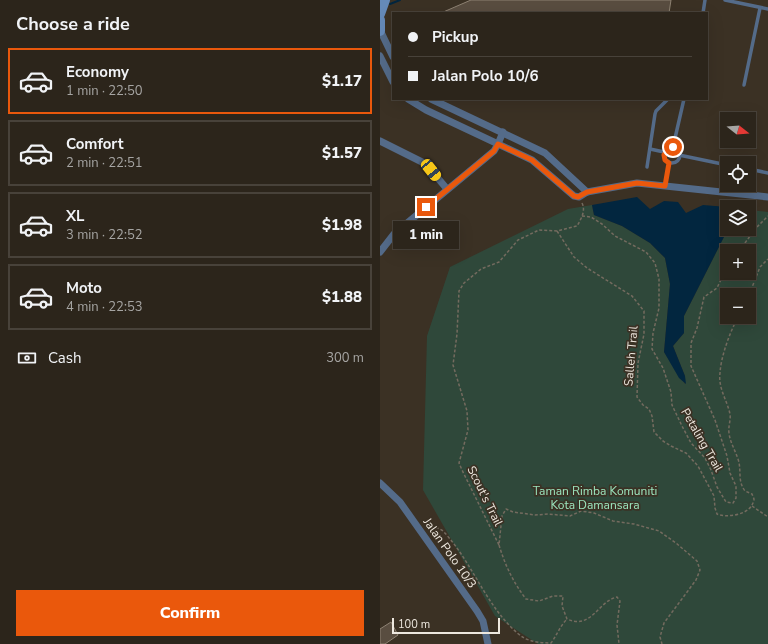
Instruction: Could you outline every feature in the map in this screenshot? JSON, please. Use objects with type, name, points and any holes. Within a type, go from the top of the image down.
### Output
[{"type":"main road","points":[[380,14],[384,0]]},
{"type":"main road","points":[[380,20],[380,31]]},
{"type":"street","points":[[380,31],[392,55]]},
{"type":"street","points":[[380,56],[392,80]]},
{"type":"street","points":[[410,100],[426,110],[532,160],[574,196],[578,197],[587,192],[637,183],[768,197]]},
{"type":"street","points":[[433,100],[545,153],[587,192]]},
{"type":"street","points":[[380,252],[394,234],[494,151],[502,132]]},
{"type":"street","points":[[380,141],[422,162],[447,189]]},
{"type":"street","name":"Jalan Polo 10/3","points":[[380,483],[400,502],[477,611],[483,622],[488,644]]},
{"type":"lane","points":[[703,12],[705,0]]},
{"type":"lane","points":[[725,0],[768,9]]},
{"type":"lane","points":[[744,85],[760,8]]},
{"type":"lane","points":[[647,167],[655,114],[667,100]]},
{"type":"lane","points":[[673,147],[684,100]]},
{"type":"lane","points":[[664,152],[668,148],[673,147],[678,150],[679,155],[676,161],[669,163]]},
{"type":"lane","points":[[650,149],[664,152]]},
{"type":"lane","points":[[664,152],[664,157],[669,163],[665,186]]},
{"type":"lane","points":[[679,155],[720,164]]},
{"type":"lane","points":[[756,170],[768,173]]},
{"type":"path","points":[[578,197],[584,207],[582,216]]},
{"type":"path","name":"Scout's Trail","points":[[498,545],[459,463],[468,430],[467,411],[453,365],[457,334],[459,291],[464,283],[481,269],[499,262],[518,240],[539,230],[557,231],[577,226],[582,216]]},
{"type":"path","name":"Petaling Trail","points":[[582,216],[592,218],[602,224],[615,236],[646,252],[654,263],[659,279],[658,308],[653,333],[652,350],[663,368],[671,392],[672,405],[691,443],[705,458],[717,487],[726,502],[733,503],[736,498],[736,486],[730,473],[727,456],[716,420],[691,366],[690,343],[697,328],[704,297],[717,288],[721,280]]},
{"type":"path","points":[[744,244],[756,228],[768,216]]},
{"type":"path","name":"Salleh Trail","points":[[557,231],[574,256],[587,268],[632,296],[644,311],[644,334],[638,363],[637,397],[643,405],[649,409],[652,416],[654,432],[663,441],[686,453],[698,466],[714,496],[717,514],[722,516],[734,515],[746,511],[752,506]]},
{"type":"path","points":[[752,288],[760,267],[768,259]]},
{"type":"path","points":[[734,324],[724,353],[719,383],[728,406],[730,417],[729,432],[738,458],[740,480],[745,491],[752,494],[754,499],[752,506],[768,517]]},
{"type":"path","name":"Scout's Trail","points":[[498,545],[502,516],[506,509],[513,512],[534,515],[548,514],[570,516],[581,511],[594,513],[613,521],[634,524],[659,531],[676,542],[697,561],[700,570],[696,580],[664,623],[660,637],[662,644]]},
{"type":"path","points":[[418,527],[429,525],[441,530],[457,550],[490,603],[508,624],[524,638],[541,643],[551,643],[558,634],[562,624],[567,619]]},
{"type":"path","points":[[498,545],[507,569],[519,591],[526,599],[539,601],[552,596],[563,596],[562,606],[567,619]]},
{"type":"path","points":[[567,619],[578,622],[592,616],[612,598],[617,597],[620,600],[617,625],[619,644]]},
{"type":"green space","name":"Taman Rimba Komuniti Kota Damansara","points":[[592,205],[594,215],[622,226],[650,243],[665,258],[670,284],[664,352],[685,384],[685,376],[673,346],[684,333],[684,316],[720,245],[720,280],[756,280],[756,244],[720,244],[724,236],[756,236],[756,211],[768,212],[768,644],[538,644],[495,616],[423,490],[427,336],[450,267],[568,209]]},
{"type":"water","points":[[637,197],[650,209],[664,201],[678,202],[686,213],[703,205],[720,206],[720,236],[724,236],[684,316],[684,333],[673,346],[685,376],[686,384],[679,378],[664,352],[670,284],[665,258],[650,243],[622,226],[594,215],[592,205]]},
{"type":"building","points":[[471,0],[671,0],[669,12],[443,12]]},
{"type":"building","points":[[391,622],[398,635],[385,644],[380,644],[380,629]]},
{"type":"waterway","points":[[390,4],[400,0]]},
{"type":"route","points":[[426,207],[494,151],[498,144],[532,160],[574,196],[578,197],[587,192],[637,183],[665,186],[669,163],[665,160],[664,152],[668,148],[673,147]]}]
